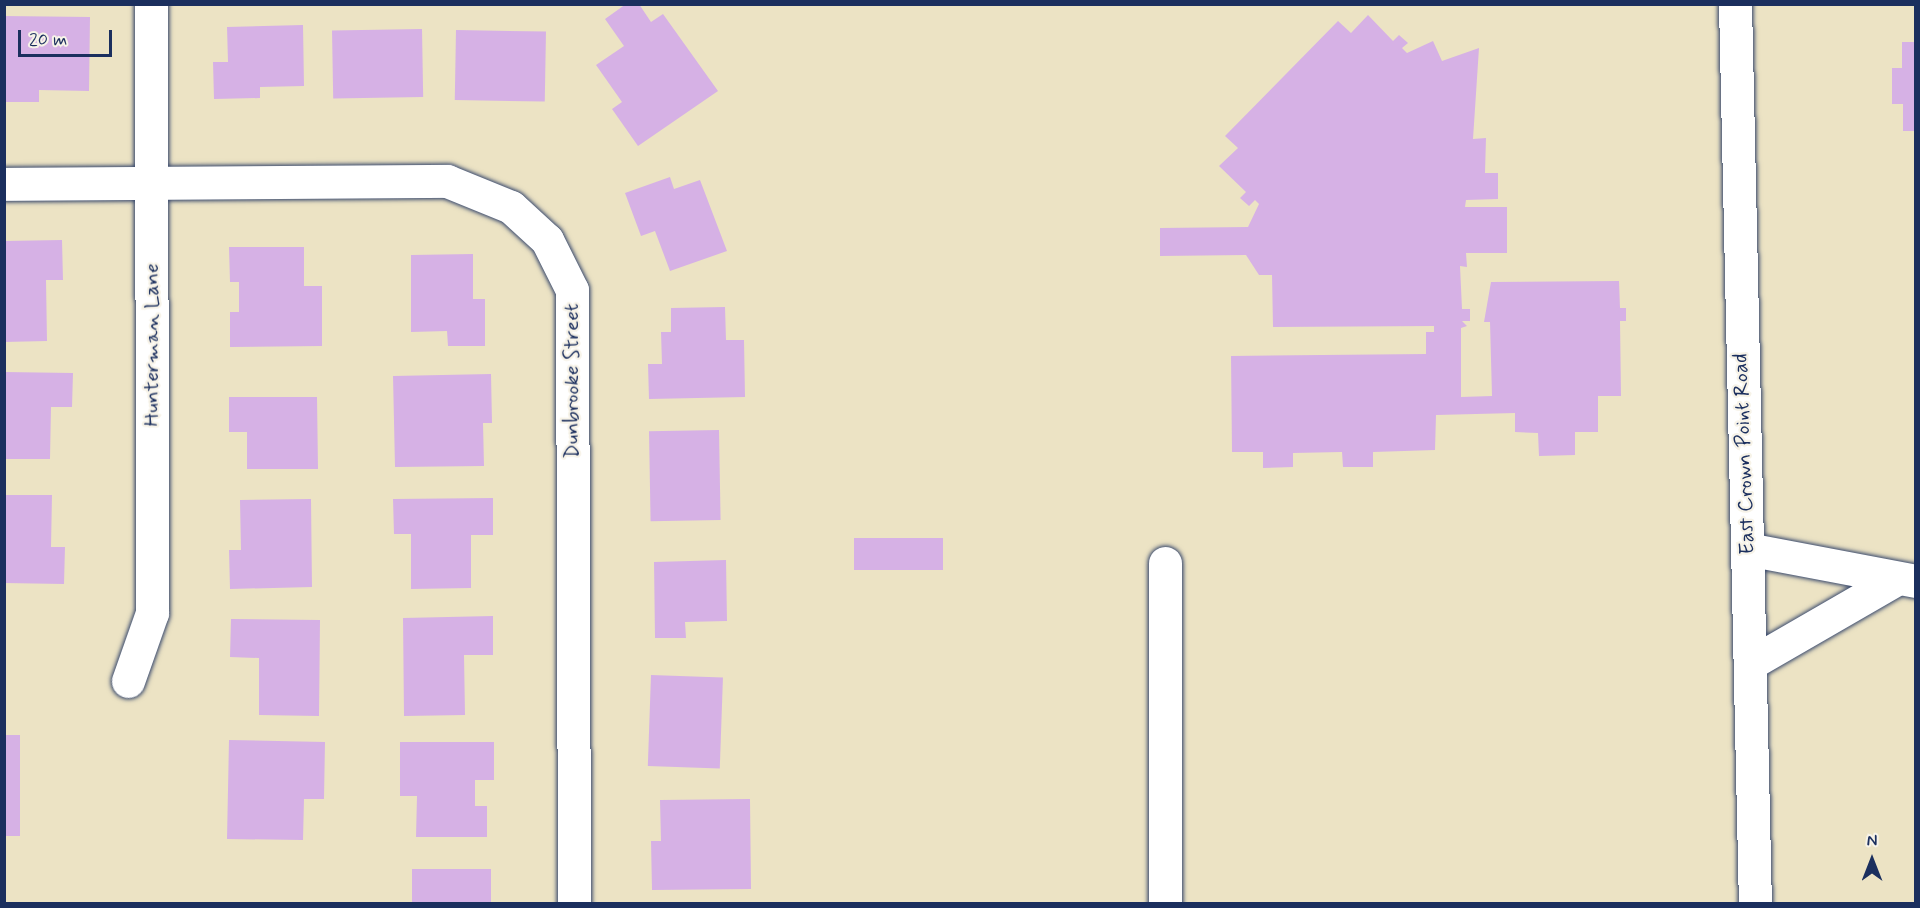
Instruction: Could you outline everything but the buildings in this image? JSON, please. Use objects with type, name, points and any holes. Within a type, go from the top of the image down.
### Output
[{"type":"street","name":"Hunterman Lane","points":[[128,681],[152,613],[151,4]]},
{"type":"street","name":"East Crown Point Road","points":[[1735,4],[1755,903]]},
{"type":"street","name":"Dunbrooke Street","points":[[4,184],[447,181],[511,207],[547,240],[572,290],[574,903]]},
{"type":"street","points":[[1747,549],[1904,581]]},
{"type":"street","points":[[1165,903],[1166,563]]},
{"type":"street","points":[[1751,663],[1904,581]]}]
